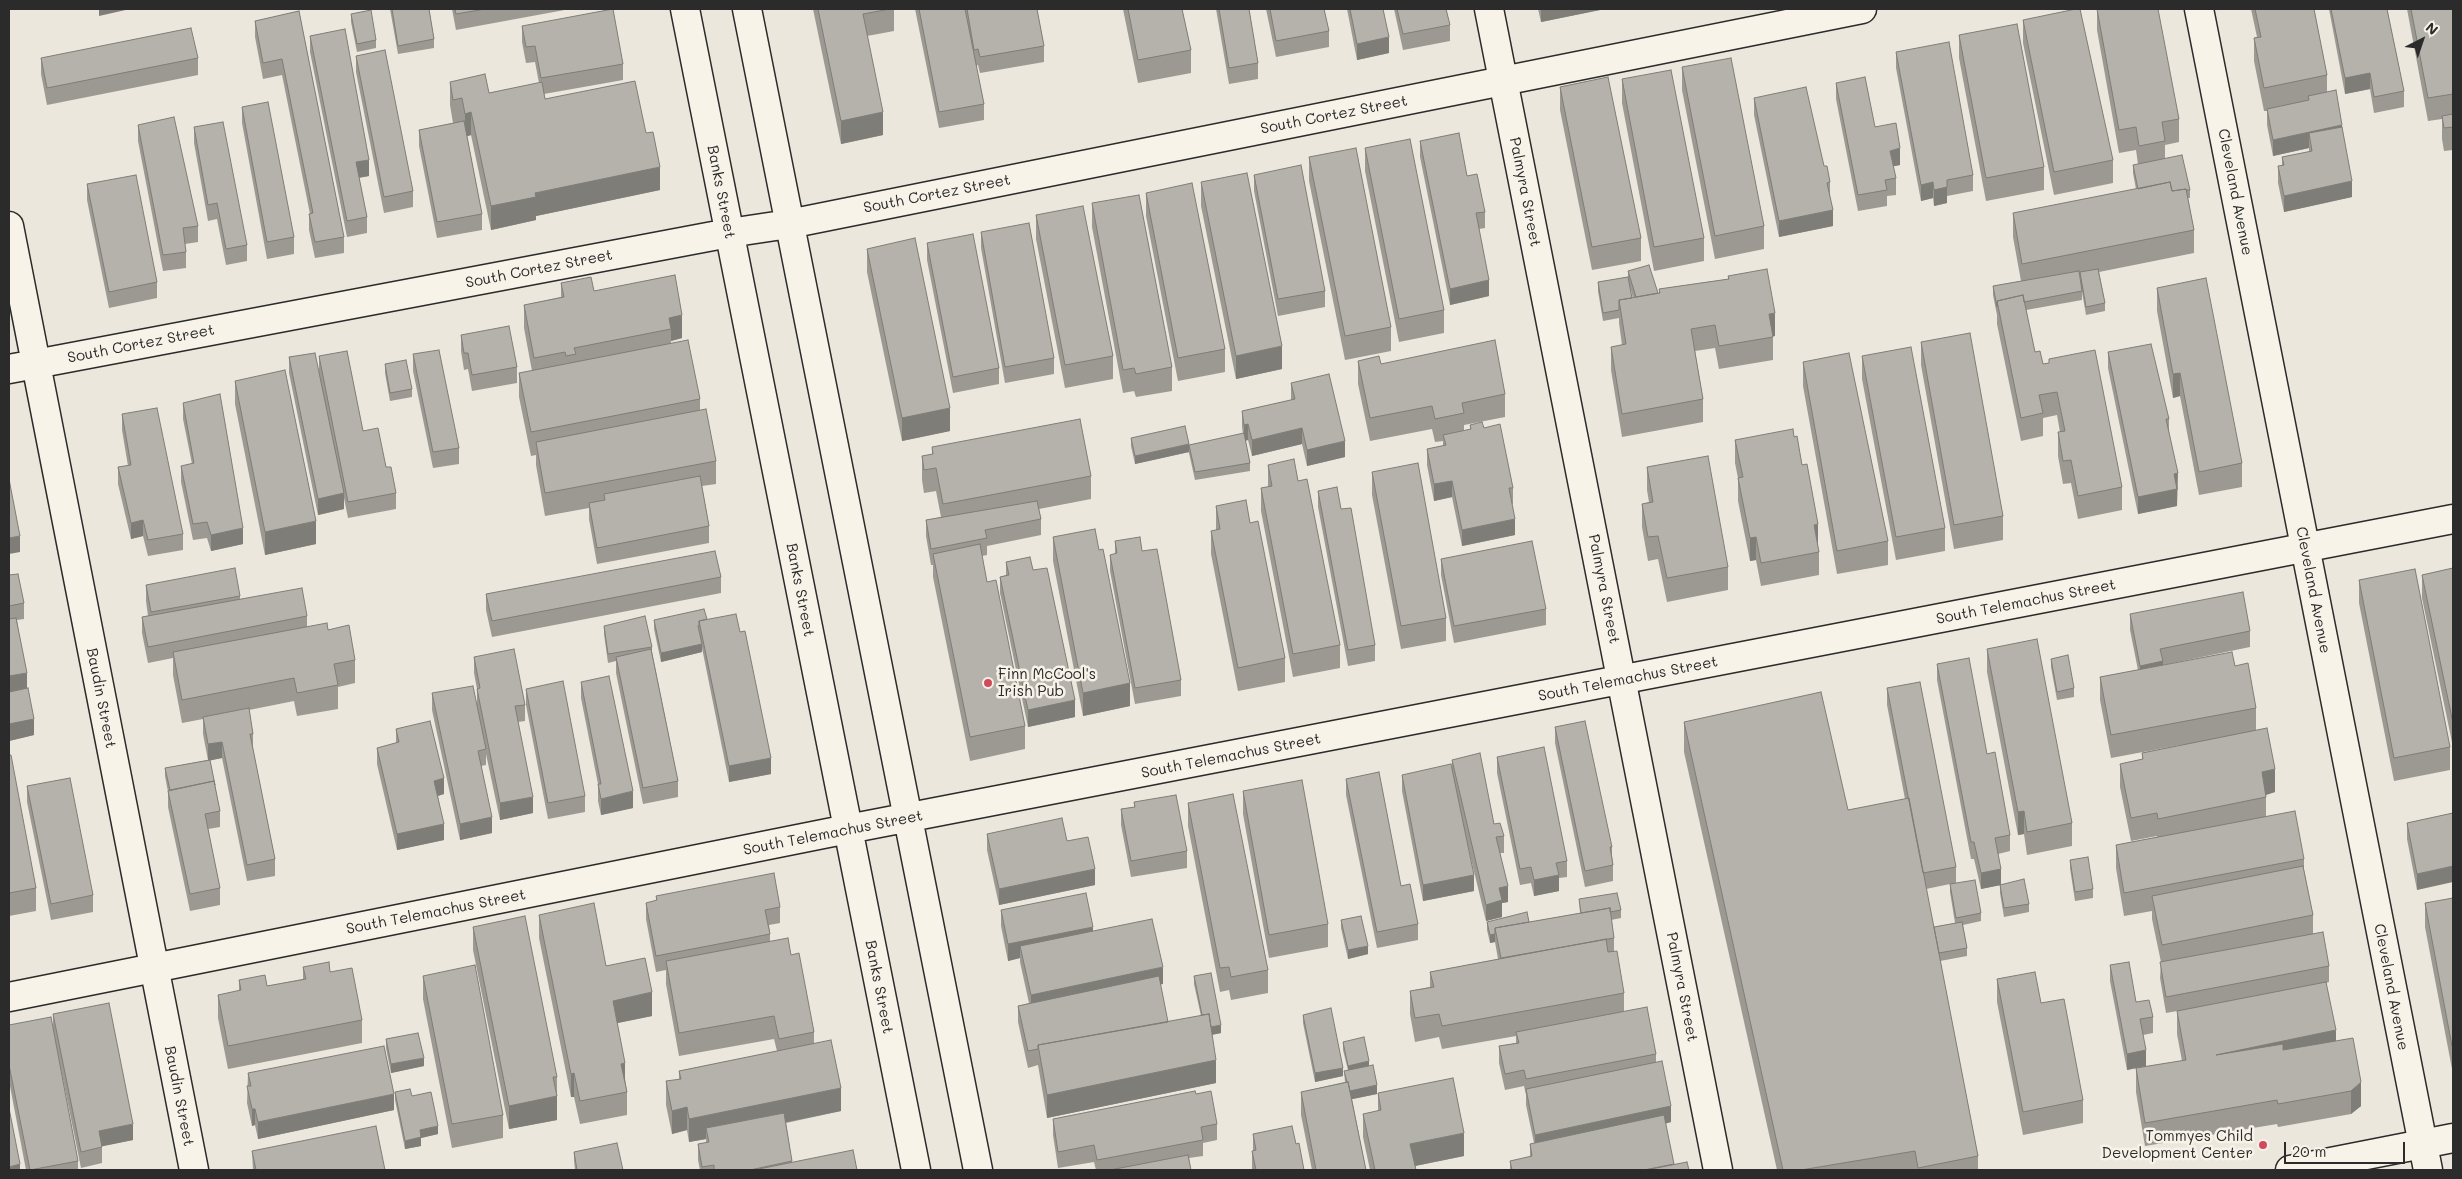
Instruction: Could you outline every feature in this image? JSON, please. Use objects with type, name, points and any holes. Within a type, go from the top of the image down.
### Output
[{"type":"street","name":"Banks Street","points":[[684,9],[916,1170]]},
{"type":"street","points":[[747,9],[978,1170]]},
{"type":"street","name":"Palmyra Street","points":[[1489,9],[1718,1170]]},
{"type":"street","name":"South Cortez Street","points":[[9,369],[729,233],[789,224],[1862,9]]},
{"type":"street","name":"Cleveland Avenue","points":[[2199,9],[2428,1170]]},
{"type":"street","name":"Baudin Street","points":[[9,226],[194,1170]]},
{"type":"street","name":"South Telemachus Street","points":[[9,997],[848,829],[2453,519]]},
{"type":"street","points":[[2290,1170],[2453,1138]]},
{"type":"building","points":[[392,9],[429,9],[434,39],[398,46]]},
{"type":"building","points":[[455,9],[485,9],[456,14]]},
{"type":"building","points":[[613,9],[623,64],[541,78],[535,46],[526,47],[522,26]]},
{"type":"building","points":[[818,9],[890,9],[863,14],[883,112],[841,121]]},
{"type":"building","points":[[919,9],[965,9],[984,104],[939,112]]},
{"type":"building","points":[[967,9],[1037,9],[1044,46],[980,57],[978,49],[974,50]]},
{"type":"building","points":[[1128,9],[1182,9],[1191,50],[1138,60]]},
{"type":"building","points":[[1219,9],[1249,9],[1258,63],[1229,68]]},
{"type":"building","points":[[1270,9],[1324,9],[1329,31],[1276,41]]},
{"type":"building","points":[[1350,9],[1383,9],[1389,37],[1357,44]]},
{"type":"building","points":[[1397,9],[1446,9],[1450,25],[1403,34]]},
{"type":"building","points":[[2080,9],[2113,160],[2054,172],[2023,20]]},
{"type":"building","points":[[2097,9],[2158,9],[2179,119],[2162,122],[2165,141],[2139,146],[2136,127],[2119,130]]},
{"type":"building","points":[[2255,9],[2314,9],[2327,75],[2264,88],[2254,38],[2261,37]]},
{"type":"building","points":[[2331,9],[2387,9],[2404,91],[2374,97],[2370,73],[2345,78]]},
{"type":"building","points":[[2411,9],[2453,9],[2453,94],[2428,98]]},
{"type":"building","points":[[371,10],[376,40],[357,44],[351,14]]},
{"type":"building","points":[[299,11],[344,237],[315,242],[309,214],[313,213],[282,59],[263,63],[255,21]]},
{"type":"building","points":[[2017,24],[2044,167],[1986,178],[1959,35]]},
{"type":"building","points":[[191,28],[198,58],[47,88],[41,58]]},
{"type":"building","points":[[345,29],[369,160],[356,162],[367,217],[347,221],[310,36]]},
{"type":"building","points":[[1949,42],[1973,175],[1947,180],[1947,187],[1934,190],[1933,182],[1921,185],[1896,52]]},
{"type":"building","points":[[385,50],[413,191],[384,197],[356,56]]},
{"type":"building","points":[[1731,58],[1764,226],[1715,236],[1682,67]]},
{"type":"building","points":[[1671,70],[1704,238],[1654,247],[1622,79]]},
{"type":"building","points":[[485,74],[489,93],[542,82],[545,99],[635,81],[646,133],[653,132],[660,167],[535,193],[536,197],[491,206],[471,112],[465,114],[462,98],[453,100],[450,82]]},
{"type":"building","points":[[1608,77],[1641,238],[1592,247],[1560,87]]},
{"type":"building","points":[[1865,77],[1875,127],[1896,123],[1900,148],[1890,151],[1896,178],[1885,180],[1887,190],[1858,195],[1836,83]]},
{"type":"building","points":[[1806,87],[1824,166],[1827,166],[1830,182],[1827,183],[1833,210],[1779,221],[1754,98]]},
{"type":"building","points":[[2336,90],[2342,125],[2273,140],[2267,109],[2309,100],[2308,96]]},
{"type":"building","points":[[268,102],[294,237],[267,242],[242,107]]},
{"type":"building","points":[[2453,114],[2453,127],[2444,128],[2442,116]]},
{"type":"building","points":[[174,117],[198,226],[183,228],[186,252],[163,255],[138,125]]},
{"type":"building","points":[[464,121],[482,214],[437,222],[419,130]]},
{"type":"building","points":[[223,122],[247,245],[226,249],[217,203],[208,205],[194,127]]},
{"type":"building","points":[[2342,127],[2352,181],[2284,196],[2278,166],[2284,165],[2282,157],[2312,151],[2309,133]]},
{"type":"building","points":[[1459,133],[1467,176],[1477,174],[1485,212],[1476,213],[1489,280],[1450,289],[1420,141]]},
{"type":"building","points":[[1410,139],[1444,310],[1399,319],[1365,148]]},
{"type":"building","points":[[1356,148],[1391,327],[1345,336],[1309,157]]},
{"type":"building","points":[[2182,155],[2190,190],[2172,191],[2170,182],[2138,189],[2133,165]]},
{"type":"building","points":[[1301,165],[1325,291],[1278,299],[1254,175]]},
{"type":"building","points":[[1247,173],[1282,346],[1236,356],[1201,182]]},
{"type":"building","points":[[136,175],[157,282],[109,292],[87,184]]},
{"type":"building","points":[[2170,182],[2172,191],[2186,189],[2194,230],[2022,264],[2013,213]]},
{"type":"building","points":[[1192,183],[1225,349],[1178,358],[1146,193]]},
{"type":"building","points":[[1139,195],[1172,367],[1136,374],[1134,368],[1123,370],[1092,203]]},
{"type":"building","points":[[1083,206],[1113,356],[1065,365],[1036,215]]},
{"type":"building","points":[[1029,223],[1054,358],[1005,367],[981,232]]},
{"type":"building","points":[[973,234],[999,368],[953,377],[927,243]]},
{"type":"building","points":[[915,238],[950,408],[902,418],[867,249]]},
{"type":"building","points":[[1649,265],[1658,293],[1636,297],[1628,271]]},
{"type":"building","points":[[1767,269],[1775,313],[1769,314],[1773,337],[1719,346],[1715,325],[1691,329],[1703,399],[1622,414],[1611,347],[1626,344],[1619,300],[1660,293],[1659,289],[1729,279],[1728,276]]},
{"type":"building","points":[[2098,269],[2105,303],[2086,307],[2080,272]]},
{"type":"building","points":[[2079,271],[2082,291],[2024,302],[2023,295],[1997,301],[1997,307],[1993,286]]},
{"type":"building","points":[[675,275],[682,315],[669,318],[671,329],[574,348],[576,354],[566,356],[565,352],[534,358],[524,305],[564,297],[561,283],[591,277],[594,291]]},
{"type":"building","points":[[1628,277],[1632,298],[1619,300],[1619,310],[1603,313],[1598,282]]},
{"type":"building","points":[[2206,278],[2242,463],[2199,472],[2180,373],[2173,374],[2157,288]]},
{"type":"building","points":[[2023,295],[2035,352],[2040,351],[2043,364],[2049,363],[2049,359],[2095,350],[2122,487],[2078,496],[2071,460],[2063,461],[2058,432],[2065,431],[2057,392],[2039,395],[2043,413],[2021,418],[1997,301]]},
{"type":"building","points":[[509,326],[517,367],[472,375],[468,353],[464,353],[461,335]]},
{"type":"building","points":[[1970,333],[2003,516],[1954,525],[1921,342]]},
{"type":"building","points":[[688,340],[700,399],[531,432],[519,373]]},
{"type":"building","points":[[1495,340],[1505,394],[1462,403],[1464,413],[1435,419],[1432,406],[1370,418],[1358,361],[1379,356],[1381,364]]},
{"type":"building","points":[[2151,344],[2169,419],[2166,419],[2178,473],[2174,474],[2177,489],[2138,497],[2108,352]]},
{"type":"building","points":[[1911,347],[1945,528],[1896,537],[1862,356]]},
{"type":"building","points":[[439,350],[459,448],[433,452],[413,354]]},
{"type":"building","points":[[347,351],[363,431],[378,428],[386,467],[391,467],[396,493],[348,502],[319,356]]},
{"type":"building","points":[[315,353],[344,493],[318,499],[289,357]]},
{"type":"building","points":[[1849,353],[1888,541],[1837,551],[1803,362]]},
{"type":"building","points":[[406,360],[412,389],[390,393],[385,364]]},
{"type":"building","points":[[285,370],[316,521],[265,532],[235,381]]},
{"type":"building","points":[[1329,374],[1345,441],[1307,450],[1302,428],[1252,440],[1248,424],[1244,425],[1242,411],[1295,399],[1291,383]]},
{"type":"building","points":[[220,394],[243,528],[211,535],[207,522],[193,524],[181,466],[194,463],[183,403]]},
{"type":"building","points":[[157,408],[183,534],[148,540],[143,520],[131,523],[118,467],[131,465],[122,414]]},
{"type":"building","points":[[706,409],[716,461],[545,493],[536,442]]},
{"type":"building","points":[[1080,419],[1091,476],[943,504],[936,468],[924,470],[922,456],[933,454],[932,447]]},
{"type":"building","points":[[1482,422],[1484,428],[1500,424],[1513,488],[1509,488],[1515,519],[1462,530],[1452,481],[1434,484],[1427,449],[1446,445],[1443,435],[1471,429],[1470,425]]},
{"type":"building","points":[[1185,426],[1189,444],[1135,456],[1131,438]]},
{"type":"building","points":[[1793,429],[1794,437],[1797,436],[1802,465],[1807,464],[1818,524],[1814,525],[1819,552],[1761,563],[1756,537],[1750,538],[1738,478],[1743,477],[1735,440]]},
{"type":"building","points":[[1244,433],[1250,463],[1195,472],[1189,445]]},
{"type":"building","points":[[1708,456],[1728,567],[1667,578],[1658,536],[1648,537],[1642,504],[1653,502],[1647,467]]},
{"type":"building","points":[[1294,459],[1298,481],[1307,479],[1340,645],[1293,654],[1261,488],[1272,486],[1268,465]]},
{"type":"building","points":[[1418,463],[1446,618],[1401,626],[1372,472]]},
{"type":"building","points":[[700,476],[709,526],[597,548],[589,503],[605,500],[604,494]]},
{"type":"building","points":[[9,479],[20,536],[9,538]]},
{"type":"building","points":[[1337,487],[1341,509],[1351,508],[1375,645],[1348,650],[1318,491]]},
{"type":"building","points":[[1246,500],[1250,523],[1258,521],[1285,658],[1238,668],[1211,531],[1220,529],[1216,506]]},
{"type":"building","points":[[1037,501],[1041,519],[985,530],[987,538],[931,549],[926,520]]},
{"type":"building","points":[[1095,529],[1099,550],[1103,549],[1130,683],[1083,693],[1053,537]]},
{"type":"building","points":[[1140,537],[1142,551],[1157,549],[1181,680],[1135,688],[1110,555],[1117,553],[1115,541]]},
{"type":"building","points":[[1532,541],[1546,609],[1454,626],[1441,559]]},
{"type":"building","points":[[980,544],[987,582],[996,580],[1025,726],[970,737],[933,554]]},
{"type":"building","points":[[715,551],[721,577],[492,621],[486,594]]},
{"type":"building","points":[[1030,557],[1033,570],[1047,568],[1075,700],[1028,710],[1000,577],[1009,575],[1006,562]]},
{"type":"building","points":[[235,568],[240,596],[151,612],[146,585]]},
{"type":"building","points":[[2453,568],[2453,723],[2422,575]]},
{"type":"building","points":[[2415,569],[2450,747],[2394,758],[2359,580]]},
{"type":"building","points":[[18,574],[24,603],[9,606],[9,575]]},
{"type":"building","points":[[302,588],[307,616],[148,647],[142,617]]},
{"type":"building","points":[[2243,592],[2250,631],[2160,649],[2163,661],[2140,666],[2130,614]]},
{"type":"building","points":[[704,609],[707,619],[699,621],[698,626],[702,644],[661,653],[654,620]]},
{"type":"building","points":[[736,614],[740,632],[745,631],[771,758],[729,766],[699,621]]},
{"type":"building","points":[[645,616],[652,647],[608,654],[604,626]]},
{"type":"building","points":[[16,618],[27,673],[9,676],[9,619]]},
{"type":"building","points":[[327,623],[328,630],[349,625],[355,660],[334,664],[338,685],[297,693],[294,678],[182,700],[173,652]]},
{"type":"building","points":[[2037,639],[2072,823],[2027,832],[2024,811],[2018,812],[1987,649]]},
{"type":"building","points":[[514,649],[525,705],[515,706],[533,797],[500,803],[477,689],[480,688],[474,657]]},
{"type":"building","points":[[651,649],[678,781],[643,788],[616,657]]},
{"type":"building","points":[[2232,652],[2235,666],[2248,663],[2256,708],[2111,735],[2100,677]]},
{"type":"building","points":[[2068,655],[2074,688],[2057,692],[2051,659]]},
{"type":"building","points":[[1969,658],[1987,754],[1995,752],[2010,835],[1995,838],[2001,869],[1981,873],[1974,842],[1971,842],[1937,664]]},
{"type":"building","points":[[609,676],[633,791],[601,799],[598,784],[601,784],[581,682]]},
{"type":"building","points":[[563,681],[585,796],[548,803],[526,689]]},
{"type":"building","points":[[1920,682],[1956,867],[1923,873],[1887,688]]},
{"type":"building","points":[[473,686],[486,749],[478,751],[492,817],[460,824],[432,693]]},
{"type":"building","points":[[28,688],[34,719],[9,724],[9,692]]},
{"type":"building","points":[[1821,692],[1848,810],[1909,798],[1978,1156],[1918,1168],[1915,1151],[1801,1170],[1783,1170],[1684,722]]},
{"type":"building","points":[[249,708],[253,734],[250,734],[275,859],[247,865],[222,742],[208,744],[203,717]]},
{"type":"building","points":[[430,721],[444,778],[434,781],[444,824],[397,834],[377,748],[399,742],[396,729]]},
{"type":"building","points":[[1585,721],[1612,847],[1610,847],[1613,865],[1585,871],[1555,727]]},
{"type":"building","points":[[2267,728],[2275,769],[2262,772],[2266,797],[2158,819],[2157,813],[2131,818],[2120,764],[2143,759],[2142,753]]},
{"type":"building","points":[[1544,747],[1567,861],[1556,863],[1559,875],[1534,880],[1531,867],[1520,869],[1497,757]]},
{"type":"building","points":[[1480,753],[1494,824],[1500,823],[1504,836],[1496,837],[1508,886],[1499,888],[1502,900],[1486,905],[1452,760]]},
{"type":"building","points":[[9,755],[11,755],[36,888],[9,893]]},
{"type":"building","points":[[210,760],[215,785],[214,781],[170,790],[165,768]]},
{"type":"building","points":[[1451,764],[1474,875],[1423,885],[1402,775]]},
{"type":"building","points":[[1379,772],[1401,886],[1410,884],[1418,924],[1377,932],[1346,779]]},
{"type":"building","points":[[70,778],[93,895],[51,904],[27,786]]},
{"type":"building","points":[[1302,780],[1328,924],[1269,935],[1243,791]]},
{"type":"building","points":[[214,781],[220,811],[205,814],[220,888],[190,894],[168,791]]},
{"type":"building","points":[[1233,794],[1268,970],[1231,977],[1229,967],[1220,968],[1188,803]]},
{"type":"building","points":[[1176,795],[1187,851],[1131,861],[1121,809],[1135,807],[1134,802]]},
{"type":"building","points":[[2295,811],[2304,859],[2124,893],[2116,845]]},
{"type":"building","points":[[2453,813],[2453,866],[2417,874],[2407,823]]},
{"type":"building","points":[[1062,818],[1067,841],[1088,837],[1095,869],[999,889],[987,834]]},
{"type":"building","points":[[2088,857],[2093,889],[2075,892],[2070,860]]},
{"type":"building","points":[[2303,866],[2313,915],[2162,945],[2152,896]]},
{"type":"building","points":[[774,873],[780,907],[765,910],[770,934],[656,956],[646,903],[657,900],[656,896]]},
{"type":"building","points":[[2024,879],[2029,904],[2004,908],[2000,885]]},
{"type":"building","points":[[1975,880],[1981,913],[1956,918],[1950,884]]},
{"type":"building","points":[[1086,893],[1093,927],[1008,944],[1001,910]]},
{"type":"building","points":[[1617,893],[1621,910],[1610,912],[1610,908],[1581,913],[1579,899]]},
{"type":"building","points":[[2453,898],[2453,1046],[2452,1046],[2425,903]]},
{"type":"building","points":[[594,903],[606,966],[645,958],[652,992],[613,1001],[625,1063],[621,1064],[627,1092],[580,1101],[574,1073],[571,1074],[539,915]]},
{"type":"building","points":[[1610,908],[1614,938],[1501,958],[1495,928]]},
{"type":"building","points":[[1527,912],[1529,922],[1495,928],[1495,934],[1490,935],[1487,922]]},
{"type":"building","points":[[525,916],[557,1077],[553,1077],[557,1096],[509,1106],[473,927]]},
{"type":"building","points":[[1361,916],[1368,946],[1348,950],[1341,920]]},
{"type":"building","points":[[1152,919],[1163,967],[1031,995],[1020,946]]},
{"type":"building","points":[[1962,922],[1967,948],[1939,953],[1934,927]]},
{"type":"building","points":[[2323,932],[2329,966],[2166,997],[2160,962]]},
{"type":"building","points":[[788,938],[791,955],[799,953],[814,1032],[779,1039],[774,1016],[679,1033],[666,961]]},
{"type":"building","points":[[1606,939],[1608,952],[1617,951],[1624,993],[1442,1026],[1439,1014],[1415,1018],[1410,991],[1434,987],[1430,972]]},
{"type":"building","points":[[329,962],[330,972],[352,968],[362,1020],[228,1046],[218,995],[241,990],[239,980],[265,975],[267,986],[306,979],[303,967]]},
{"type":"building","points":[[2129,962],[2136,1002],[2149,1000],[2153,1017],[2140,1019],[2146,1050],[2127,1054],[2110,965]]},
{"type":"building","points":[[475,965],[503,1115],[452,1124],[423,976]]},
{"type":"building","points":[[2035,972],[2041,1003],[2064,999],[2083,1100],[2023,1112],[1997,979]]},
{"type":"building","points":[[1211,973],[1221,1025],[1211,1027],[1209,1014],[1202,1015],[1194,976]]},
{"type":"building","points":[[1159,976],[1168,1022],[1038,1045],[1038,1049],[1028,1051],[1018,1006]]},
{"type":"building","points":[[2326,982],[2336,1030],[2216,1055],[2283,1044],[2283,1050],[2353,1038],[2361,1082],[2351,1091],[2278,1104],[2277,1100],[2145,1123],[2136,1068],[2186,1060],[2177,1011]]},
{"type":"building","points":[[109,1003],[133,1124],[99,1131],[102,1147],[81,1152],[53,1014]]},
{"type":"building","points":[[1647,1007],[1656,1054],[1526,1079],[1524,1070],[1505,1074],[1499,1046],[1519,1043],[1516,1032]]},
{"type":"building","points":[[1331,1008],[1343,1068],[1315,1073],[1303,1015]]},
{"type":"building","points":[[1209,1014],[1216,1060],[1047,1095],[1038,1045]]},
{"type":"building","points":[[51,1017],[78,1161],[30,1170],[9,1065],[9,1025]]},
{"type":"building","points":[[418,1033],[424,1058],[391,1064],[386,1039]]},
{"type":"building","points":[[1364,1037],[1369,1061],[1348,1066],[1343,1042]]},
{"type":"building","points":[[831,1040],[841,1088],[689,1119],[687,1107],[672,1111],[666,1081],[681,1079],[679,1071]]},
{"type":"building","points":[[384,1046],[394,1094],[258,1122],[255,1109],[252,1109],[247,1086],[251,1086],[248,1073]]},
{"type":"building","points":[[1662,1061],[1671,1106],[1535,1135],[1526,1089]]},
{"type":"building","points":[[1373,1065],[1377,1085],[1350,1091],[1344,1071]]},
{"type":"building","points":[[1453,1078],[1464,1133],[1410,1144],[1416,1170],[1375,1170],[1363,1114],[1381,1110],[1378,1093]]},
{"type":"building","points":[[1348,1082],[1366,1170],[1316,1170],[1301,1092]]},
{"type":"building","points":[[410,1089],[412,1096],[431,1092],[438,1126],[420,1130],[421,1137],[405,1141],[395,1092]]},
{"type":"building","points":[[1195,1091],[1196,1094],[1211,1091],[1217,1124],[1201,1127],[1203,1140],[1097,1160],[1094,1145],[1058,1152],[1053,1119]]},
{"type":"building","points":[[9,1108],[20,1164],[9,1167]]},
{"type":"building","points":[[784,1113],[792,1161],[750,1170],[714,1170],[714,1165],[702,1167],[698,1144],[709,1142],[706,1128]]},
{"type":"building","points":[[1664,1115],[1674,1164],[1644,1170],[1512,1170],[1510,1161],[1532,1156],[1530,1144]]},
{"type":"building","points":[[376,1126],[385,1170],[256,1170],[252,1151]]},
{"type":"building","points":[[1292,1126],[1296,1144],[1299,1143],[1304,1170],[1256,1170],[1252,1151],[1256,1150],[1253,1134]]},
{"type":"building","points":[[617,1143],[623,1170],[577,1170],[574,1152]]},
{"type":"building","points":[[853,1150],[857,1170],[754,1170]]},
{"type":"building","points":[[1188,1155],[1191,1170],[1110,1170]]},
{"type":"building","points":[[1687,1162],[1689,1170],[1646,1170]]},
{"type":"place","name":"Finn McCool's Irish Pub","points":[[988,683]]},
{"type":"place","name":"Tommyes Child Development Center","points":[[2263,1145]]}]
